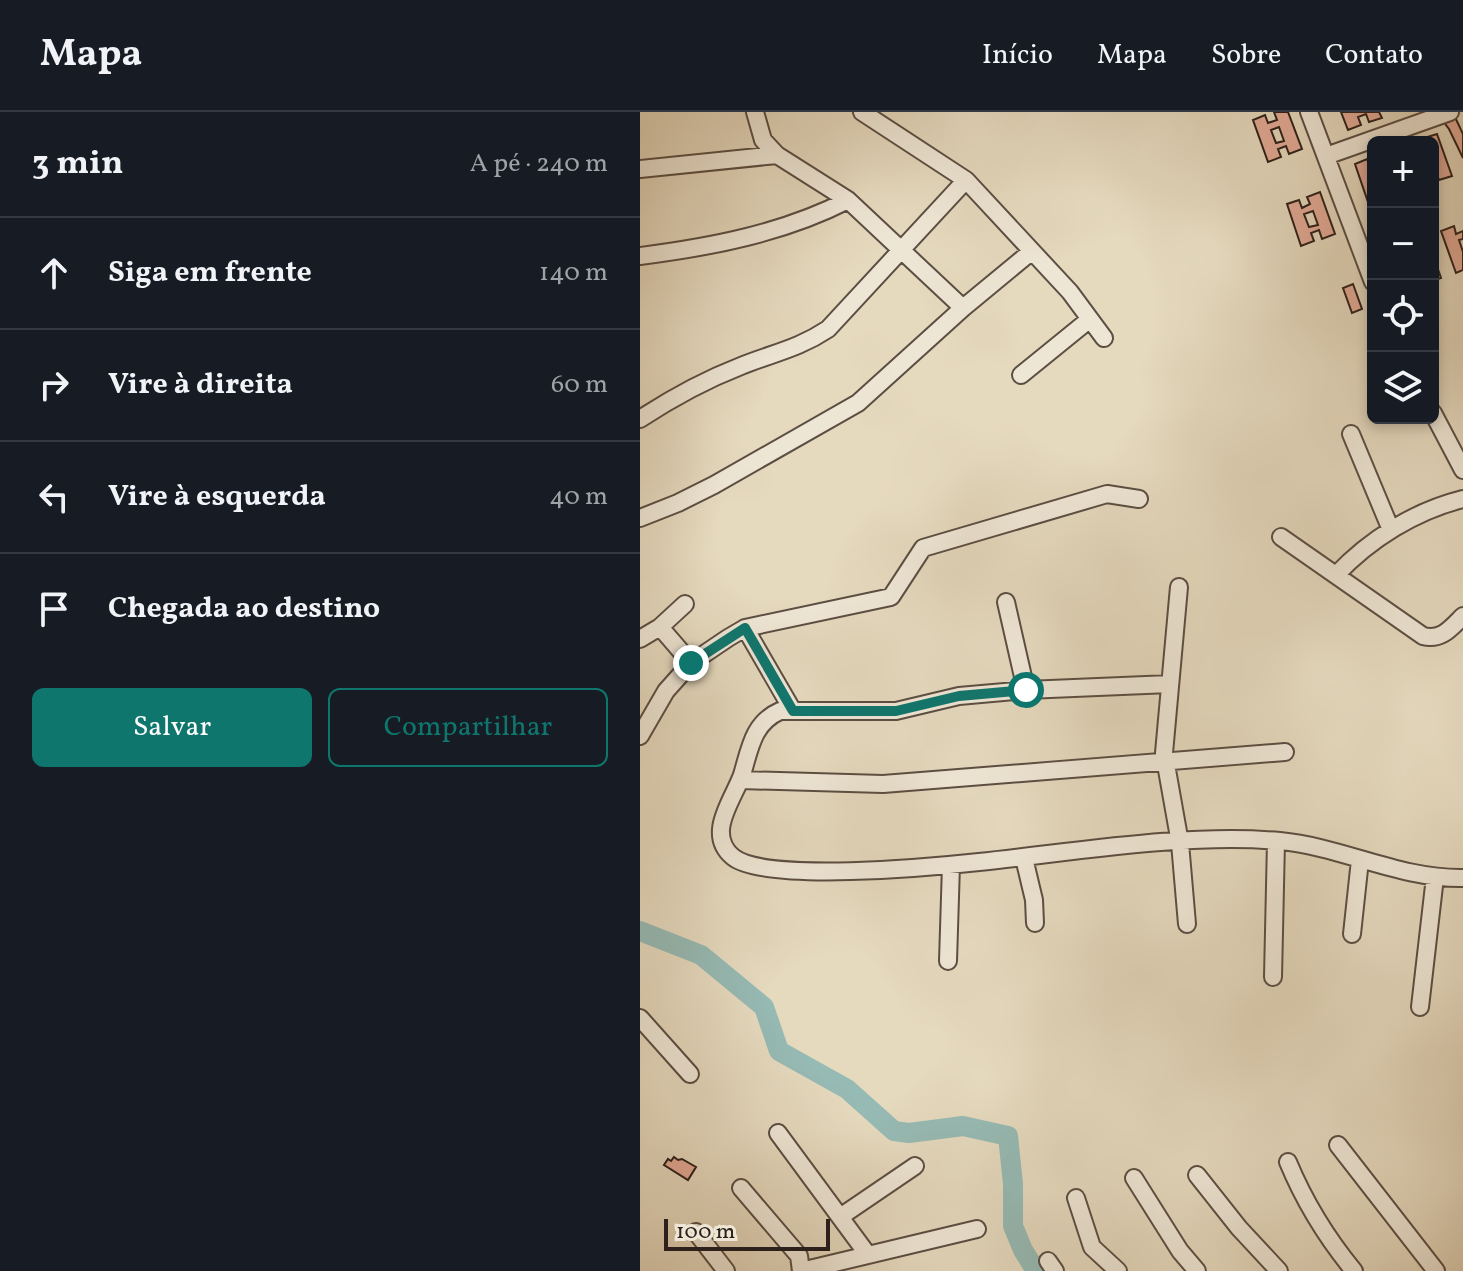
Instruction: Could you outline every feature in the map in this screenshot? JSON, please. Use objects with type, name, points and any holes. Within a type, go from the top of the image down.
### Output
[{"type":"street","points":[[755,112],[763,140],[777,155],[848,200],[963,308]]},
{"type":"street","points":[[862,112],[966,180],[1032,251],[1104,338]]},
{"type":"street","points":[[1309,112],[1372,280]]},
{"type":"street","points":[[1326,156],[1450,112]]},
{"type":"street","points":[[640,169],[777,155]]},
{"type":"street","points":[[640,419],[702,383],[804,345],[844,314],[966,180]]},
{"type":"street","points":[[640,256],[688,250],[788,226],[812,219],[848,200]]},
{"type":"street","points":[[640,518],[714,485],[858,403],[963,308],[1032,251]]},
{"type":"street","points":[[1021,375],[1090,319]]},
{"type":"street","points":[[1439,424],[1463,470]]},
{"type":"street","points":[[1351,434],[1391,530]]},
{"type":"street","points":[[640,736],[666,691],[691,663],[745,628],[891,597],[923,548],[1107,494],[1139,499]]},
{"type":"street","points":[[1336,575],[1357,552],[1391,530],[1419,515],[1463,499]]},
{"type":"street","points":[[1281,537],[1423,636],[1431,638],[1441,635],[1463,616]]},
{"type":"street","points":[[1179,587],[1164,753],[1180,843],[1187,924]]},
{"type":"street","points":[[1006,602],[1026,690]]},
{"type":"street","points":[[640,639],[660,627],[685,604]]},
{"type":"street","points":[[660,627],[691,663]]},
{"type":"street","points":[[745,628],[793,711]]},
{"type":"street","points":[[1170,684],[959,696],[896,711],[780,711],[757,727],[740,780],[721,824],[721,836],[726,850],[756,868],[843,871],[951,865],[1180,843],[1276,841],[1313,847],[1409,874],[1463,878]]},
{"type":"street","points":[[740,780],[883,784],[1285,752]]},
{"type":"street","points":[[1273,977],[1276,841]]},
{"type":"street","points":[[1024,858],[1034,900],[1035,923]]},
{"type":"street","points":[[1352,934],[1360,860]]},
{"type":"street","points":[[948,961],[951,865]]},
{"type":"street","points":[[1420,1007],[1435,877]]},
{"type":"street","points":[[640,1018],[690,1074]]},
{"type":"street","points":[[778,1133],[868,1255]]},
{"type":"street","points":[[1338,1145],[1436,1271]]},
{"type":"street","points":[[1288,1162],[1304,1201],[1330,1242],[1354,1271]]},
{"type":"street","points":[[840,1217],[915,1166]]},
{"type":"street","points":[[1197,1175],[1239,1228],[1279,1271]]},
{"type":"street","points":[[1134,1178],[1180,1251],[1197,1271]]},
{"type":"street","points":[[741,1188],[799,1256],[801,1271],[977,1229]]},
{"type":"street","points":[[1076,1198],[1092,1247],[1118,1271]]},
{"type":"street","points":[[696,1232],[726,1271]]},
{"type":"building","points":[[1274,112],[1288,112],[1302,149],[1289,154],[1286,146],[1278,149],[1281,157],[1268,162],[1253,120],[1265,115],[1268,123],[1277,120]],"holes":[[[1279,127],[1284,141],[1276,143],[1271,130]]]},
{"type":"building","points":[[1341,112],[1379,112],[1382,118],[1369,122],[1366,114],[1358,117],[1361,125],[1348,130]]},
{"type":"building","points":[[1454,115],[1463,134],[1463,158],[1442,120]]},
{"type":"building","points":[[1439,140],[1452,176],[1439,180]]},
{"type":"building","points":[[1367,159],[1367,199],[1355,164]]},
{"type":"building","points":[[1320,192],[1335,234],[1322,239],[1319,230],[1311,233],[1314,241],[1301,246],[1287,204],[1299,200],[1302,208],[1310,204],[1307,197]],"holes":[[[1313,211],[1318,225],[1309,227],[1304,214]]]},
{"type":"building","points":[[1454,226],[1456,234],[1463,231],[1463,239],[1459,240],[1463,270],[1456,273],[1441,231]]},
{"type":"building","points":[[1353,284],[1362,309],[1352,313],[1343,288]]},
{"type":"building","points":[[674,1157],[696,1167],[688,1180],[664,1165]]},
{"type":"waterway","points":[[640,931],[701,955],[764,1007],[779,1051],[847,1089],[894,1131],[909,1133],[963,1126],[1008,1136],[1013,1226],[1036,1271]]},
{"type":"route","points":[[691,663],[745,628],[793,711],[896,711],[959,696],[1026,690]]}]
